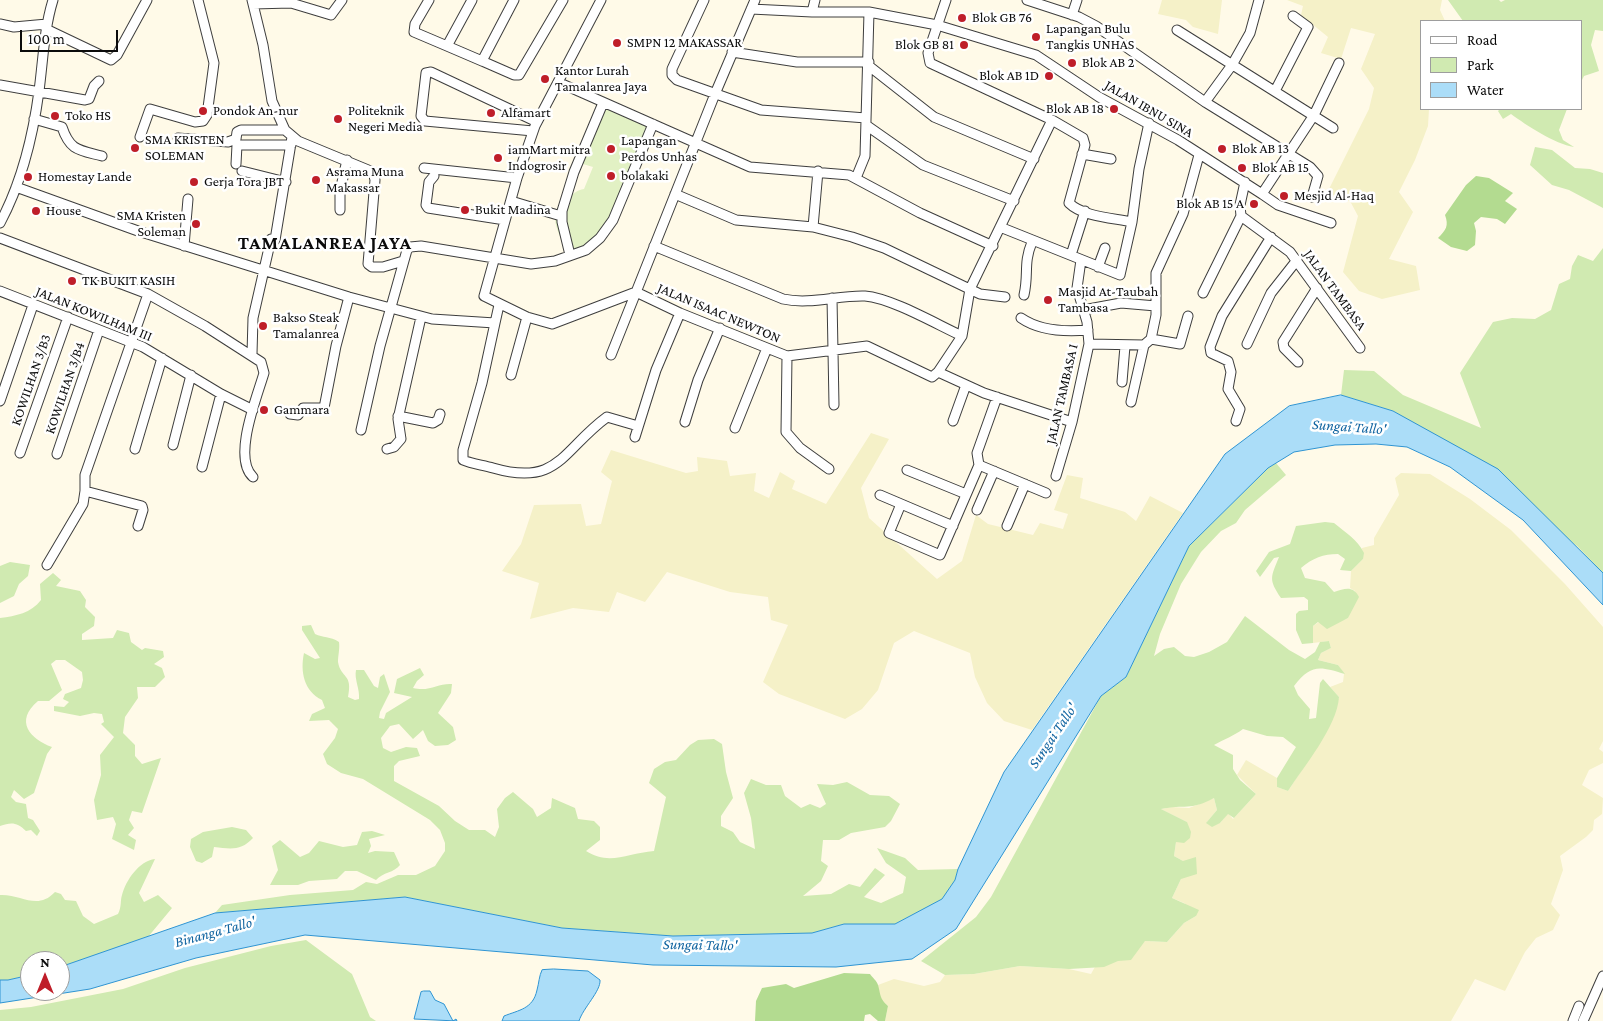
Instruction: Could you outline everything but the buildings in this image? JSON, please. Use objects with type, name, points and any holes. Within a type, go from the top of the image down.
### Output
[{"type":"street","points":[[1,218],[16,187],[34,119],[47,27],[53,0]]},
{"type":"street","points":[[0,24],[14,27],[47,27],[78,42],[95,54],[111,60],[117,55],[147,0]]},
{"type":"street","points":[[140,137],[150,109],[196,122],[203,121],[207,115],[214,63],[198,0]]},
{"type":"street","points":[[252,354],[252,321],[270,239],[275,240],[292,141],[272,101],[263,45],[253,2],[291,3],[330,15],[342,0]]},
{"type":"street","points":[[429,0],[415,24],[414,32],[514,75],[519,75],[563,0]]},
{"type":"street","points":[[447,46],[472,0]]},
{"type":"street","points":[[482,61],[514,0]]},
{"type":"street","points":[[602,0],[560,83],[535,126],[517,178],[484,296],[499,305],[527,317],[552,324],[636,292]]},
{"type":"street","points":[[704,0],[675,61],[672,74],[677,80],[770,112],[866,121],[923,165],[1014,201]]},
{"type":"street","points":[[812,12],[815,0]]},
{"type":"street","points":[[946,0],[928,53],[930,63],[1052,120],[1083,138],[1086,141],[1070,203],[1084,211],[1132,222]]},
{"type":"street","points":[[1027,0],[1072,14],[1112,37],[1205,102],[1316,173],[1318,180],[1312,197]]},
{"type":"street","points":[[1072,14],[1077,0]]},
{"type":"street","points":[[1205,102],[1232,65],[1250,33],[1259,0]]},
{"type":"street","points":[[611,355],[695,143],[753,4],[812,12],[869,12],[937,24]]},
{"type":"street","points":[[856,178],[865,156],[869,12]]},
{"type":"street","points":[[1275,91],[1308,27],[1293,16]]},
{"type":"street","name":"JALAN IBNU SINA","points":[[937,24],[1042,58],[1099,97],[1148,123],[1245,182],[1278,205],[1331,223]]},
{"type":"street","points":[[1177,30],[1333,128]]},
{"type":"street","points":[[732,52],[791,62],[869,64],[934,116],[1034,159]]},
{"type":"street","points":[[1262,194],[1314,115],[1339,63]]},
{"type":"street","points":[[430,72],[535,126],[425,121],[421,116],[426,73],[430,72]]},
{"type":"street","points":[[0,85],[85,100],[89,99],[94,86],[99,81]]},
{"type":"street","points":[[560,83],[750,167],[843,173],[856,178],[912,210],[992,246]]},
{"type":"street","points":[[570,255],[561,216],[574,172],[603,103]]},
{"type":"street","points":[[34,119],[62,127],[66,141],[74,148],[102,156]]},
{"type":"street","points":[[936,374],[962,336],[970,289],[1052,120]]},
{"type":"street","points":[[1000,227],[1032,242],[1071,255],[1120,275],[1132,222],[1139,169],[1148,123]]},
{"type":"street","points":[[362,430],[390,308],[407,250],[414,246],[531,264],[555,261],[586,250],[600,238],[613,220],[653,124]]},
{"type":"street","points":[[178,138],[228,142],[236,139],[237,132],[240,130],[285,130]]},
{"type":"street","points":[[286,182],[239,167],[236,145],[292,141],[347,160],[369,170],[374,176],[368,262],[372,267],[378,267],[403,261]]},
{"type":"street","points":[[1082,154],[1111,159]]},
{"type":"street","points":[[1130,402],[1148,342],[1156,306],[1156,273],[1183,214],[1199,155]]},
{"type":"street","points":[[340,210],[340,192],[347,160]]},
{"type":"street","points":[[424,168],[517,178]]},
{"type":"street","points":[[813,227],[818,171]]},
{"type":"street","points":[[434,176],[429,182],[426,203],[428,208],[505,220]]},
{"type":"street","points":[[1203,293],[1241,216],[1240,205],[1245,182]]},
{"type":"street","points":[[16,187],[184,246],[349,297],[432,320],[495,323]]},
{"type":"street","points":[[675,194],[736,220],[813,227],[884,248],[980,294],[1005,297]]},
{"type":"street","points":[[184,246],[188,199]]},
{"type":"street","points":[[511,201],[561,216]]},
{"type":"street","points":[[1071,255],[1084,211]]},
{"type":"street","name":"JALAN TAMBASA","points":[[1241,216],[1271,237],[1297,260],[1360,348]]},
{"type":"street","points":[[1236,421],[1240,409],[1228,389],[1231,372],[1228,361],[1226,358],[1211,352],[1210,347],[1222,316],[1271,237]]},
{"type":"street","points":[[0,238],[148,294],[252,354],[262,362],[265,369],[244,451],[246,467],[253,477]]},
{"type":"street","points":[[1024,295],[1028,278],[1025,262],[1032,242]]},
{"type":"street","points":[[654,246],[784,299],[805,301],[864,296],[884,301],[962,336]]},
{"type":"street","points":[[1098,267],[1106,248]]},
{"type":"street","name":"JALAN TAMBASA I","points":[[1056,476],[1072,422],[1089,344],[1088,330],[1077,288],[1081,260]]},
{"type":"street","points":[[1247,344],[1262,310],[1275,288],[1297,260]]},
{"type":"street","points":[[1298,362],[1284,348],[1283,342],[1317,288]]},
{"type":"street","name":"JALAN KOWILHAM III","points":[[0,291],[143,347],[222,394],[253,410]]},
{"type":"street","name":"JALAN ISAAC NEWTON","points":[[636,292],[680,313],[787,356],[867,346],[884,352],[930,377],[936,374],[1072,422]]},
{"type":"street","points":[[47,566],[84,504],[85,475],[148,294]]},
{"type":"street","points":[[290,414],[298,415],[302,408],[322,409],[324,406],[336,346],[349,297]]},
{"type":"street","points":[[832,298],[834,405]]},
{"type":"street","points":[[1083,310],[1121,303],[1156,306]]},
{"type":"street","points":[[0,401],[33,305]]},
{"type":"street","points":[[499,305],[482,383],[463,450],[463,460],[511,474],[528,474],[556,465],[607,417],[638,426]]},
{"type":"street","points":[[635,436],[656,370],[680,313]]},
{"type":"street","points":[[1089,344],[1125,346],[1148,342],[1180,344],[1188,316]]},
{"type":"street","name":"KOWILHAN 3/B3","points":[[20,453],[68,317]]},
{"type":"street","points":[[388,450],[394,447],[401,439],[398,416],[422,317]]},
{"type":"street","points":[[511,376],[527,317]]},
{"type":"street","points":[[1021,318],[1032,324],[1048,328],[1088,330]]},
{"type":"street","points":[[685,422],[698,380],[720,328]]},
{"type":"street","name":"KOWILHAN 3/B4","points":[[57,454],[99,330]]},
{"type":"street","points":[[1122,382],[1125,346]]},
{"type":"street","points":[[735,428],[767,348]]},
{"type":"street","points":[[787,356],[786,432],[800,448],[829,470]]},
{"type":"street","points":[[135,449],[162,358]]},
{"type":"street","points":[[173,446],[192,375]]},
{"type":"street","points":[[953,421],[966,386]]},
{"type":"street","points":[[202,467],[222,394]]},
{"type":"street","points":[[901,504],[889,533],[940,555],[979,465],[977,453],[997,397]]},
{"type":"street","points":[[398,416],[433,423],[438,420],[440,414]]},
{"type":"street","points":[[979,465],[1046,493]]},
{"type":"street","points":[[907,470],[966,494]]},
{"type":"street","points":[[977,510],[994,471]]},
{"type":"street","points":[[1007,526],[1025,484]]},
{"type":"street","points":[[85,491],[142,506],[143,510],[138,526]]},
{"type":"street","points":[[880,495],[952,526]]},
{"type":"street","points":[[1582,1021],[1603,976]]},
{"type":"street","points":[[1573,1021],[1578,1006]]},
{"type":"shaded area","points":[[1162,0],[1222,0],[1218,34],[1193,27],[1186,20],[1158,14]]},
{"type":"shaded area","points":[[1287,0],[1442,0],[1440,10],[1445,20],[1420,20],[1420,110],[1429,110],[1428,126],[1415,160],[1399,192],[1413,212],[1389,259],[1416,266],[1420,290],[1382,299],[1359,291],[1343,272],[1358,216],[1350,201],[1327,193],[1369,109],[1374,88],[1361,69],[1375,34],[1351,28],[1341,59],[1321,53],[1328,37],[1301,15],[1303,6]]},
{"type":"shaded area","points":[[871,433],[889,439],[861,488],[869,518],[937,579],[962,561],[976,515],[988,524],[1033,535],[1040,523],[1063,529],[1068,514],[1054,510],[1067,475],[1083,478],[1080,498],[1125,512],[1136,521],[1150,496],[1183,513],[1032,730],[1004,721],[987,703],[975,677],[970,653],[914,631],[894,643],[878,690],[862,709],[845,719],[779,694],[763,682],[788,625],[771,620],[768,597],[730,592],[667,572],[645,602],[617,592],[609,612],[573,608],[530,619],[539,583],[502,571],[521,544],[534,505],[581,504],[586,526],[601,524],[612,481],[601,472],[611,450],[686,473],[698,471],[697,457],[727,461],[730,476],[756,473],[754,491],[769,498],[780,472],[795,481],[792,489],[826,504]]},
{"type":"shaded area","points":[[1401,473],[1430,474],[1470,499],[1511,530],[1565,584],[1603,627],[1603,741],[1599,749],[1603,752],[1603,763],[1589,770],[1582,785],[1603,798],[1602,814],[1594,820],[1593,830],[1586,837],[1560,856],[1563,870],[1551,904],[1560,915],[1553,930],[1536,938],[1525,952],[1505,991],[1475,979],[1451,1021],[885,1021],[888,1006],[881,1000],[877,992],[878,985],[894,979],[924,986],[940,982],[945,975],[974,974],[1020,966],[1069,969],[1091,974],[1096,965],[1145,941],[1167,942],[1184,923],[1196,916],[1184,903],[1172,898],[1181,879],[1183,861],[1174,856],[1176,842],[1187,822],[1161,809],[1172,807],[1189,808],[1214,798],[1217,810],[1207,822],[1220,823],[1228,813],[1233,819],[1256,794],[1237,775],[1246,760],[1277,778],[1277,787],[1288,791],[1320,741],[1339,697],[1330,687],[1343,682],[1344,674],[1338,665],[1318,660],[1321,653],[1331,648],[1329,641],[1313,643],[1313,626],[1319,622],[1341,621],[1348,618],[1355,591],[1350,588],[1351,571],[1363,559],[1362,548],[1374,545],[1374,538],[1399,495],[1395,478]]},
{"type":"green space","points":[[1448,0],[1499,0],[1501,2],[1505,0],[1603,0],[1603,31],[1595,30],[1591,45],[1599,71],[1583,78],[1583,20],[1462,20]]},
{"type":"green space","name":"bolakaki","points":[[601,105],[656,128],[604,238],[572,257],[556,226],[556,211],[567,198],[577,191],[584,189],[593,167],[583,164],[581,154]]},
{"type":"green space","points":[[1567,110],[1559,130],[1563,140],[1574,147],[1550,138],[1511,114],[1503,119],[1498,111]]},
{"type":"green space","points":[[1535,147],[1552,150],[1575,168],[1590,169],[1603,173],[1603,208],[1569,190],[1552,185],[1530,165]]},
{"type":"green space","points":[[1476,176],[1489,178],[1513,193],[1505,201],[1517,209],[1505,224],[1497,219],[1481,217],[1474,223],[1476,231],[1475,245],[1467,251],[1451,247],[1438,238],[1446,228],[1445,215],[1466,185]]},
{"type":"green space","points":[[1603,248],[1603,573],[1577,546],[1393,411],[1341,395],[1344,370],[1374,371],[1403,395],[1481,428],[1460,373],[1493,322],[1512,318],[1535,319],[1551,310],[1559,284],[1570,279],[1572,266],[1578,255],[1593,261]]},
{"type":"green space","points":[[1276,463],[1286,475],[1245,510],[1236,523],[1221,531],[1201,552],[1181,584],[1160,634],[1154,656],[1164,649],[1174,647],[1185,656],[1194,657],[1209,652],[1227,642],[1245,616],[1289,650],[1305,659],[1315,652],[1320,642],[1329,641],[1331,648],[1321,653],[1318,660],[1338,665],[1345,674],[1322,668],[1311,670],[1294,686],[1298,695],[1310,709],[1309,719],[1316,718],[1320,683],[1323,679],[1339,697],[1337,709],[1326,733],[1288,791],[1277,787],[1277,778],[1296,747],[1283,737],[1267,736],[1243,729],[1214,745],[1233,755],[1233,769],[1240,780],[1256,794],[1234,818],[1228,814],[1220,823],[1212,827],[1206,823],[1217,810],[1214,798],[1193,806],[1161,809],[1187,822],[1191,832],[1190,838],[1184,843],[1176,842],[1174,856],[1183,861],[1196,857],[1197,874],[1181,879],[1172,898],[1199,910],[1196,916],[1184,923],[1167,942],[1145,941],[1131,960],[1118,961],[1104,967],[1069,969],[1020,966],[974,974],[945,975],[921,961],[976,917],[991,897],[1101,696],[1126,677],[1189,546],[1268,468]]},
{"type":"green space","points":[[1325,522],[1334,523],[1355,540],[1364,553],[1363,559],[1351,571],[1340,570],[1345,559],[1338,554],[1318,557],[1301,568],[1305,578],[1325,582],[1334,592],[1346,589],[1352,590],[1359,597],[1348,618],[1327,629],[1318,622],[1313,626],[1313,643],[1302,644],[1296,630],[1296,614],[1299,611],[1308,610],[1308,600],[1304,597],[1281,598],[1272,578],[1279,557],[1274,558],[1260,577],[1256,571],[1269,552],[1290,544],[1296,526]]},
{"type":"green space","points":[[10,562],[30,565],[28,576],[19,584],[14,596],[0,603],[0,566]]},
{"type":"green space","points":[[53,573],[61,580],[56,586],[80,591],[86,600],[85,607],[95,617],[94,626],[82,634],[82,640],[113,638],[117,630],[129,633],[131,642],[142,650],[145,648],[163,651],[164,657],[154,664],[162,668],[165,677],[155,687],[137,687],[138,698],[125,717],[123,733],[135,745],[135,756],[142,764],[161,758],[142,813],[132,811],[129,820],[134,828],[128,835],[136,840],[134,850],[112,839],[116,824],[113,817],[97,820],[94,800],[101,775],[100,755],[114,737],[101,724],[104,722],[102,714],[94,713],[80,716],[54,711],[54,706],[64,707],[69,702],[63,699],[65,694],[81,688],[83,680],[82,672],[65,660],[56,660],[51,664],[62,690],[49,701],[38,701],[31,708],[27,716],[26,722],[32,734],[44,744],[52,747],[47,754],[34,793],[24,799],[14,790],[11,797],[16,802],[26,804],[28,818],[33,820],[40,831],[37,836],[31,830],[26,831],[17,824],[11,823],[0,826],[0,618],[23,613],[33,608],[41,600],[40,584]]},
{"type":"green space","points":[[311,625],[315,634],[339,642],[338,662],[339,667],[348,680],[348,697],[355,700],[359,699],[356,670],[364,670],[374,686],[378,688],[380,677],[384,674],[390,692],[379,718],[384,719],[386,713],[412,697],[394,693],[397,679],[420,668],[424,675],[413,688],[424,689],[452,684],[451,693],[438,713],[453,727],[456,740],[448,745],[435,746],[428,741],[423,730],[413,739],[399,724],[390,726],[381,738],[383,748],[391,752],[406,747],[417,748],[420,756],[399,761],[394,766],[394,781],[439,806],[455,821],[469,830],[485,830],[495,837],[499,827],[497,809],[505,798],[513,792],[533,809],[537,817],[551,808],[552,798],[575,808],[578,819],[594,821],[600,827],[600,840],[586,851],[594,855],[611,858],[654,851],[666,797],[649,783],[654,769],[665,762],[676,760],[690,745],[698,740],[714,739],[722,744],[726,772],[733,798],[721,816],[721,826],[733,832],[740,842],[755,849],[751,818],[744,793],[751,779],[766,785],[781,785],[785,796],[801,808],[810,804],[820,808],[826,804],[817,784],[833,785],[847,782],[870,795],[889,796],[900,804],[891,821],[885,827],[851,833],[839,840],[823,840],[821,861],[828,866],[821,881],[803,896],[831,894],[849,884],[860,887],[875,868],[885,875],[864,897],[881,903],[903,893],[906,877],[886,863],[877,848],[905,858],[918,870],[958,869],[955,880],[943,899],[895,924],[844,924],[812,933],[673,936],[562,928],[405,897],[215,913],[222,905],[290,895],[353,890],[366,882],[377,884],[398,875],[416,875],[435,866],[445,851],[445,843],[440,830],[430,820],[363,779],[341,773],[327,764],[323,754],[335,738],[338,729],[329,720],[309,721],[312,714],[325,708],[322,700],[311,692],[307,686],[303,674],[304,653],[315,659],[320,658],[302,630],[302,626]]},
{"type":"green space","points":[[232,827],[246,830],[253,838],[240,847],[214,847],[212,857],[202,863],[196,861],[190,847],[191,839],[203,832]]},
{"type":"green space","points":[[372,831],[385,835],[369,839],[371,846],[368,853],[375,851],[394,852],[400,865],[395,870],[382,875],[376,880],[357,871],[345,871],[337,879],[309,881],[298,885],[270,885],[278,870],[272,846],[280,840],[300,857],[309,853],[319,841],[343,847],[357,845],[362,832]]},
{"type":"green space","points":[[155,859],[139,893],[144,902],[158,895],[172,908],[148,937],[70,964],[70,951],[20,951],[20,977],[0,980],[0,895],[35,901],[48,898],[55,892],[61,894],[65,900],[76,901],[83,916],[94,924],[118,914],[127,883],[139,867]]},
{"type":"green space","points":[[306,940],[352,974],[370,1017],[376,1021],[0,1021],[0,1010],[70,1001],[70,999],[123,989],[185,968],[271,946]]},
{"type":"green space","points":[[844,973],[870,974],[888,1006],[885,1021],[878,1021],[870,1014],[865,1015],[864,1021],[755,1021],[756,1001],[762,988],[786,984],[794,988]]},
{"type":"water","points":[[1341,395],[1393,411],[1498,469],[1603,573],[1603,605],[1523,520],[1450,467],[1407,447],[1376,444],[1335,445],[1294,452],[1268,468],[1189,546],[1126,677],[1101,696],[956,929],[912,959],[836,967],[653,965],[305,935],[196,958],[90,989],[70,992],[70,964],[215,913],[405,897],[562,928],[673,936],[812,933],[844,924],[895,924],[942,899],[955,880],[958,869],[1004,772],[1225,454],[1289,406]]},
{"type":"water","points":[[542,970],[588,971],[600,980],[598,989],[579,1021],[502,1021],[504,1016],[529,1005],[535,996]]},
{"type":"water","points":[[20,977],[20,1000],[0,1003],[0,980]]},
{"type":"water","points":[[430,991],[435,1000],[444,1004],[453,1021],[414,1019],[421,992]]},
{"type":"place","name":"Blok GB 76","points":[[962,18]]},
{"type":"place","name":"Lapangan Bulu Tangkis UNHAS","points":[[1036,37]]},
{"type":"place","name":"SMPN 12 MAKASSAR","points":[[617,43]]},
{"type":"place","name":"Blok GB 81","points":[[964,45]]},
{"type":"place","name":"Blok AB 2","points":[[1072,63]]},
{"type":"place","name":"Blok AB 1D","points":[[1049,76]]},
{"type":"place","name":"Kantor Lurah Tamalanrea Jaya","points":[[545,79]]},
{"type":"place","name":"Blok AB 18","points":[[1114,109]]},
{"type":"place","name":"Pondok An-nur","points":[[203,111]]},
{"type":"place","name":"Alfamart","points":[[491,113]]},
{"type":"place","name":"Toko HS","points":[[55,116]]},
{"type":"place","name":"Politeknik Negeri Media","points":[[338,119]]},
{"type":"place","name":"SMA KRISTEN SOLEMAN","points":[[135,148]]},
{"type":"place","name":"Lapangan Perdos Unhas","points":[[611,149]]},
{"type":"place","name":"Blok AB 13","points":[[1222,149]]},
{"type":"place","name":"iamMart mitra Indogrosir","points":[[498,158]]},
{"type":"place","name":"Blok AB 15","points":[[1242,168]]},
{"type":"place","name":"bolakaki","points":[[611,176]]},
{"type":"place","name":"Homestay Lande","points":[[28,177]]},
{"type":"place","name":"Asrama Muna Makassar","points":[[316,180]]},
{"type":"place","name":"Gerja Tora JBT","points":[[194,182]]},
{"type":"place","name":"Mesjid Al-Haq","points":[[1284,196]]},
{"type":"place","name":"Blok AB 15 A","points":[[1254,204]]},
{"type":"place","name":"Bukit Madina","points":[[465,210]]},
{"type":"place","name":"House","points":[[36,211]]},
{"type":"place","name":"SMA Kristen Soleman","points":[[196,224]]},
{"type":"place","name":"TK BUKIT KASIH","points":[[72,281]]},
{"type":"place","name":"Masjid At-Taubah Tambasa","points":[[1048,300]]},
{"type":"place","name":"Bakso Steak Tamalanrea","points":[[263,326]]},
{"type":"place","name":"Gammara","points":[[264,410]]},
{"type":"district","name":"TAMALANREA JAYA","points":[[325,243]]},
{"type":"water label","name":"Sungai Tallo'","points":[[1349,427]]},
{"type":"water label","name":"Sungai Tallo'","points":[[1053,736]]},
{"type":"water label","name":"Binanga Tallo'","points":[[215,932]]},
{"type":"water label","name":"Sungai Tallo'","points":[[700,945]]}]
